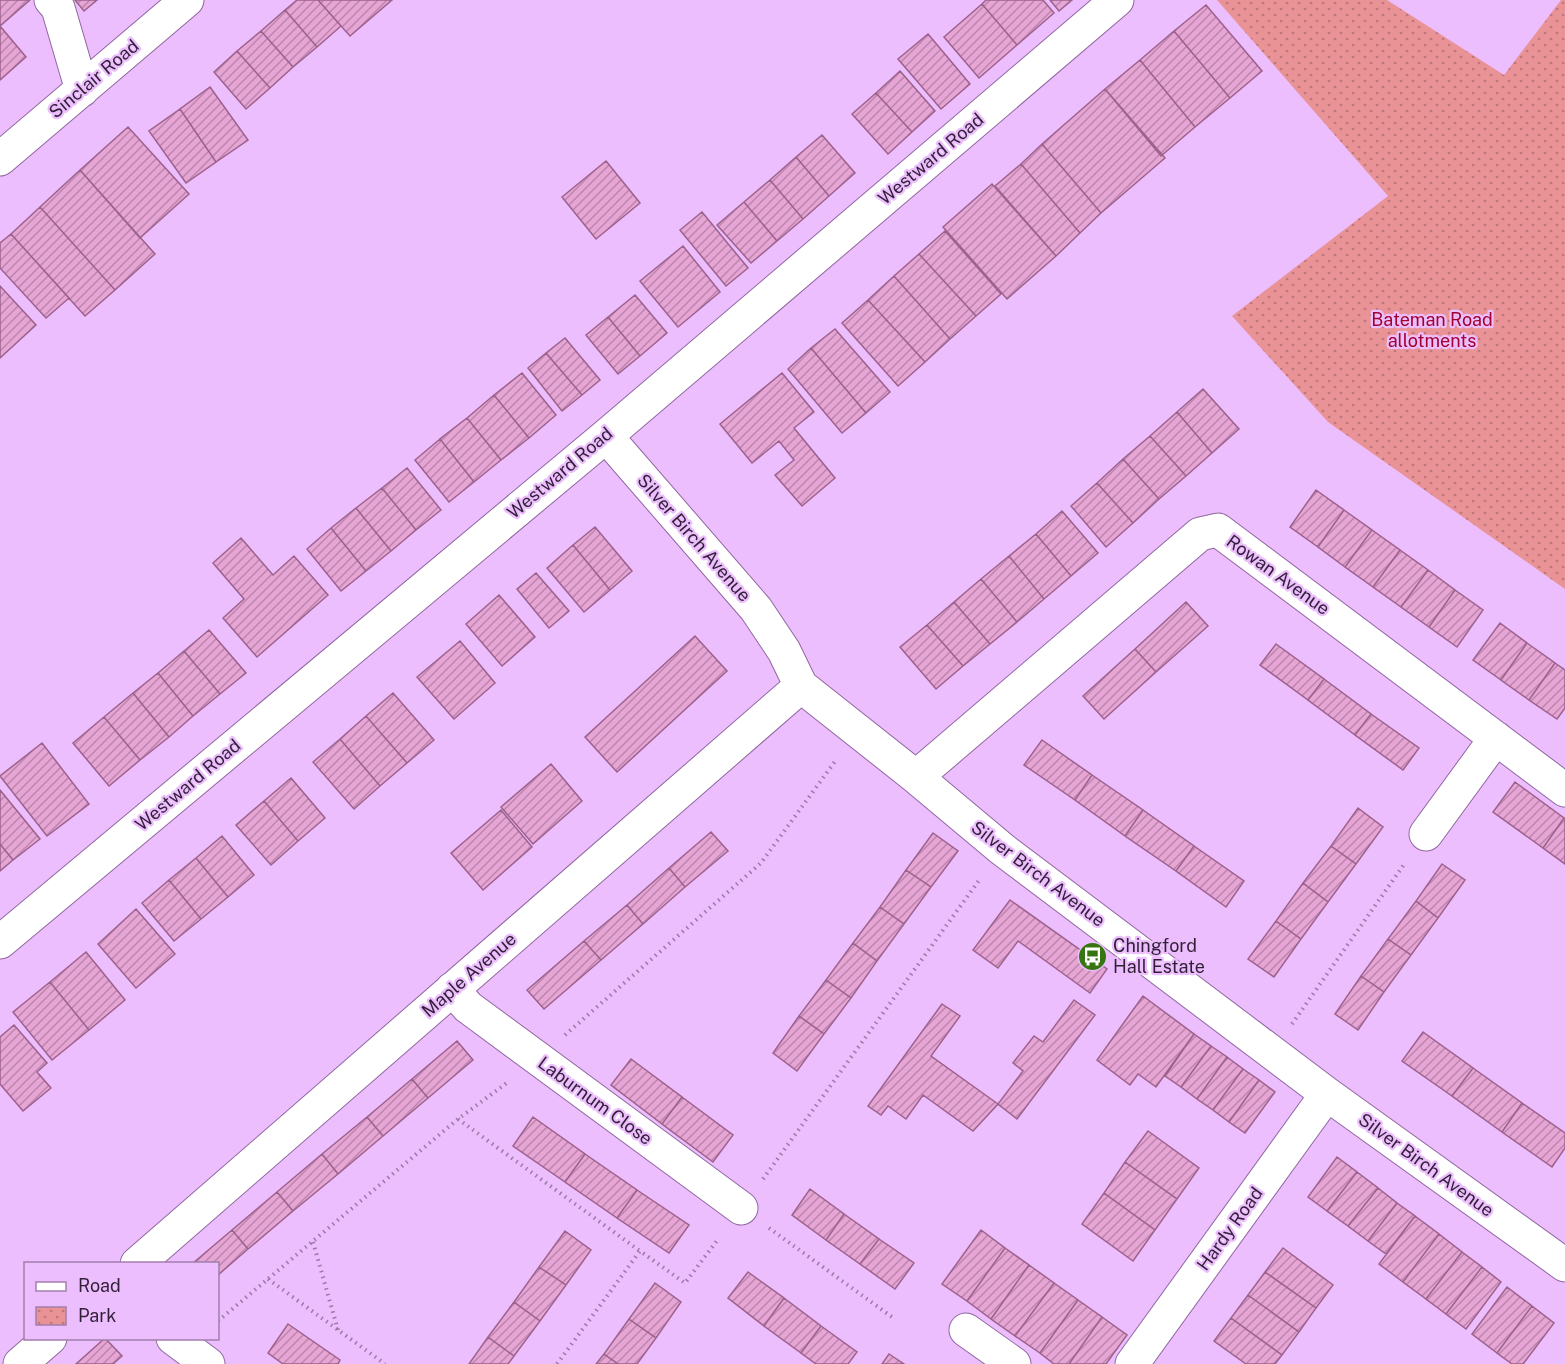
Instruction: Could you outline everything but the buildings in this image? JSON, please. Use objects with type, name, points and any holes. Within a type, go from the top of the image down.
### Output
[{"type":"street","points":[[51,0],[58,8],[82,90]]},
{"type":"street","name":"Sinclair Road","points":[[0,159],[187,0]]},
{"type":"street","name":"Westward Road","points":[[0,942],[606,436],[1117,0]]},
{"type":"street","name":"Silver Birch Avenue","points":[[606,436],[756,609],[784,651],[801,686],[1002,849],[1327,1094],[1565,1265]]},
{"type":"street","name":"Rowan Avenue","points":[[916,777],[1200,534],[1218,530],[1565,790]]},
{"type":"street","name":"Maple Avenue","points":[[137,1262],[801,686]]},
{"type":"street","points":[[1426,833],[1496,738]]},
{"type":"street","name":"Laburnum Close","points":[[452,989],[468,1007],[741,1208]]},
{"type":"street","name":"Hardy Road","points":[[1132,1364],[1327,1094]]},
{"type":"street","points":[[966,1330],[1014,1364]]},
{"type":"street","points":[[20,1364],[48,1340]]},
{"type":"street","points":[[176,1340],[208,1364]]},
{"type":"path","points":[[219,1320],[458,1119],[538,1059],[761,863],[819,785]]},
{"type":"path","points":[[1272,1052],[1426,833]]},
{"type":"path","points":[[458,1119],[685,1283],[1002,849]]},
{"type":"path","points":[[741,1208],[892,1317]]},
{"type":"path","points":[[313,1242],[338,1331]]},
{"type":"path","points":[[557,1364],[640,1251]]},
{"type":"path","points":[[268,1279],[385,1364]]},
{"type":"green space","name":"Bateman Road allotments","points":[[1217,0],[1387,0],[1504,75],[1561,0],[1565,0],[1565,589],[1328,422],[1232,316],[1388,196]]},
{"type":"place","name":"Chingford Hall Estate","points":[[1092,956]]}]
